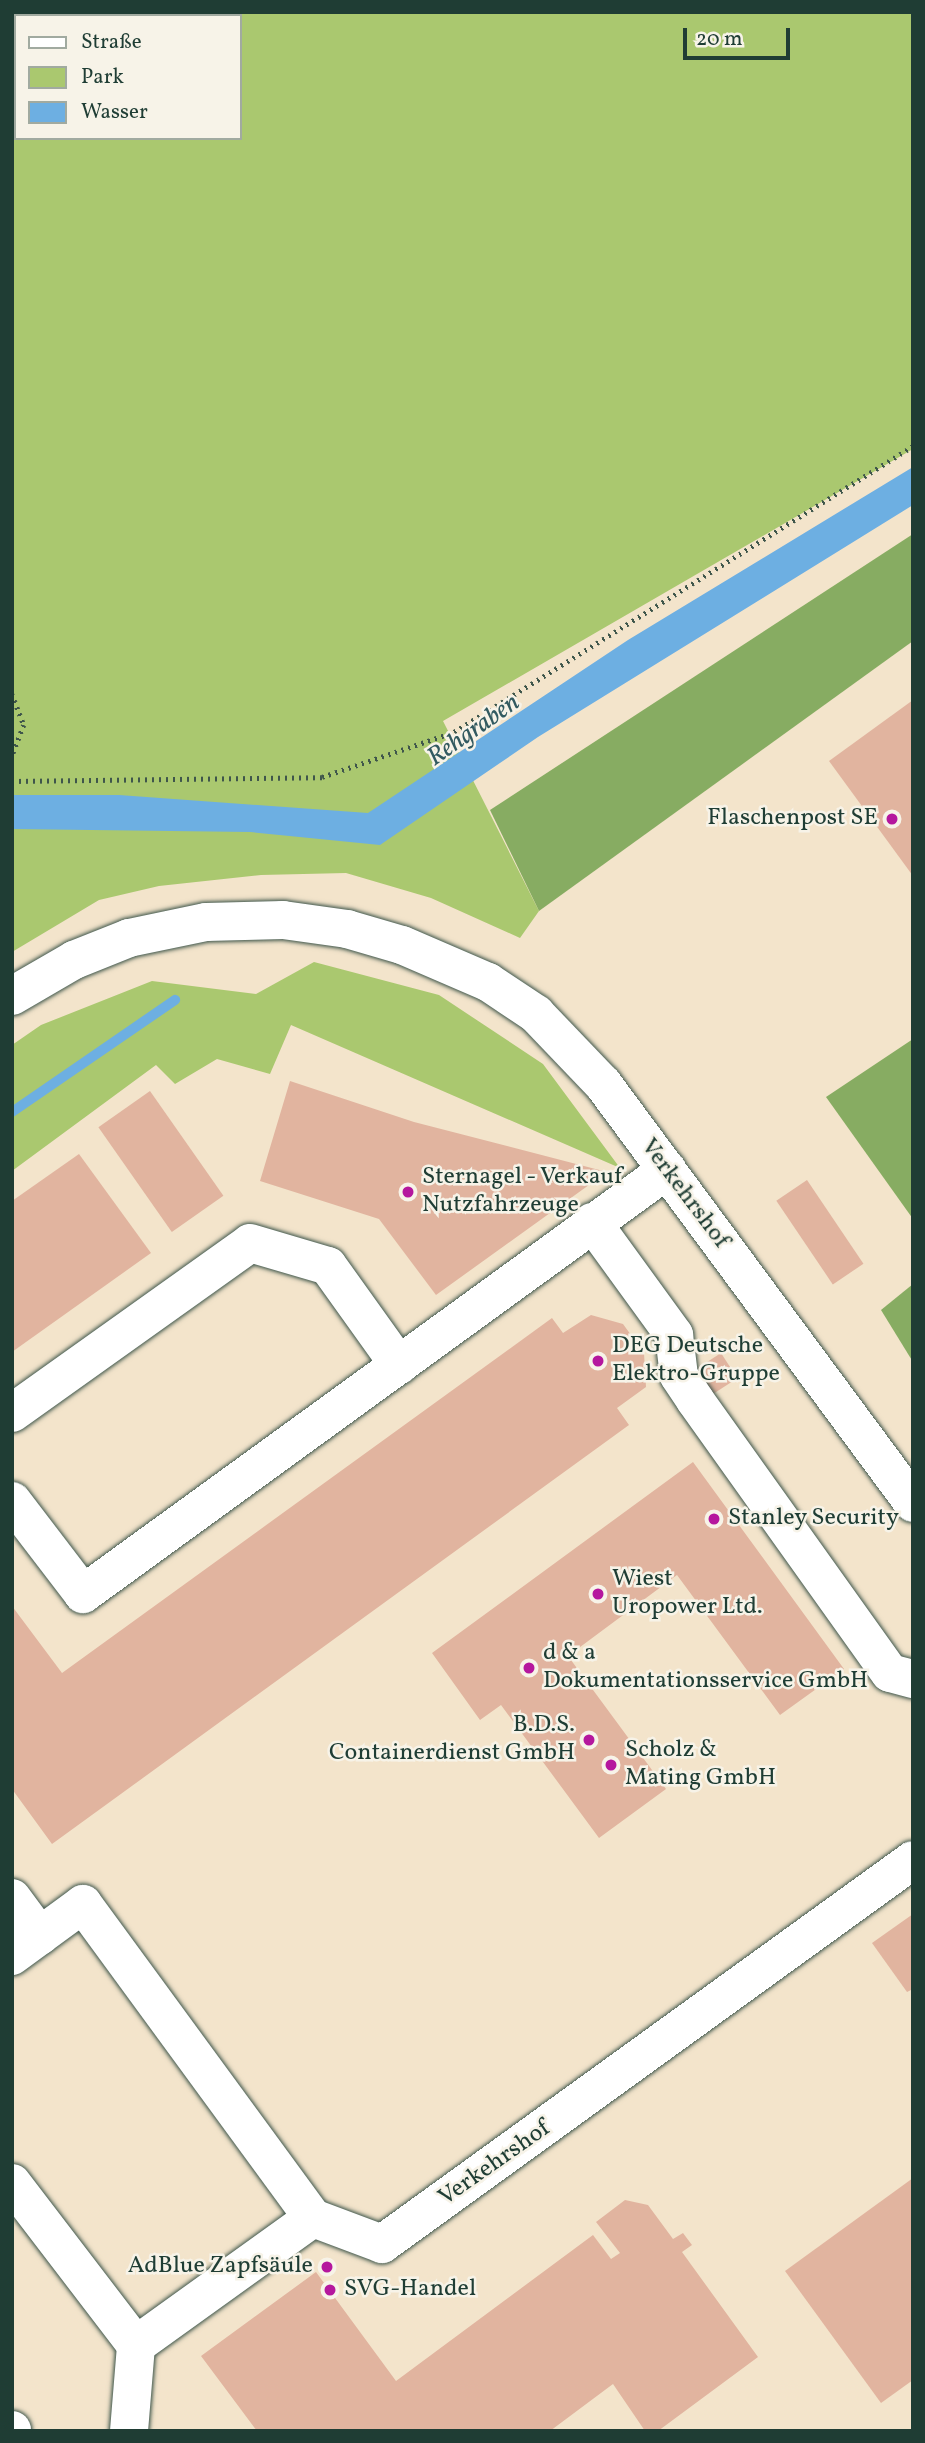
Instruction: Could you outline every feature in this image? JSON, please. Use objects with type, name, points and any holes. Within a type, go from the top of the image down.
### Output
[{"type":"main road","name":"Verkehrshof","points":[[12,996],[74,960],[129,938],[206,922],[283,920],[347,929],[402,945],[488,982],[536,1014],[603,1084],[913,1503]]},
{"type":"main road","points":[[12,1501],[83,1594],[667,1170]]},
{"type":"main road","points":[[592,1222],[674,1335],[679,1376],[695,1400],[890,1673],[913,1679]]},
{"type":"main road","points":[[12,1413],[250,1244],[328,1266],[400,1365]]},
{"type":"main road","name":"Verkehrshof","points":[[313,2218],[382,2244],[913,1860]]},
{"type":"main road","points":[[12,1898],[26,1946],[83,1904],[313,2218],[136,2345]]},
{"type":"main road","points":[[12,2183],[136,2345],[129,2431]]},
{"type":"path","points":[[12,781],[322,777],[454,732],[913,446]]},
{"type":"path","points":[[12,694],[24,725],[12,757]]},
{"type":"green space","points":[[12,12],[913,12],[913,449],[443,721],[539,911],[520,938],[431,898],[346,873],[261,875],[159,886],[99,900],[12,952]]},
{"type":"green space","points":[[913,534],[913,641],[539,911],[490,810]]},
{"type":"green space","points":[[314,962],[439,995],[543,1064],[620,1168],[291,1025],[270,1074],[217,1059],[175,1084],[156,1065],[12,1171],[12,1045],[41,1025],[152,981],[256,994]]},
{"type":"green space","points":[[913,1039],[913,1219],[826,1097]]},
{"type":"green space","points":[[913,1284],[913,1362],[881,1310]]},
{"type":"water","points":[[913,467],[913,505],[538,737],[380,845],[250,832],[12,829],[12,795],[119,795],[368,813],[628,640]]},
{"type":"building","name":"Flaschenpost SE","points":[[913,700],[913,876],[829,761]]},
{"type":"building","points":[[290,1081],[414,1122],[607,1172],[436,1295],[379,1219],[260,1181]]},
{"type":"building","points":[[150,1091],[223,1196],[172,1232],[98,1127]]},
{"type":"building","points":[[79,1154],[151,1253],[12,1352],[12,1201]]},
{"type":"building","points":[[807,1180],[863,1264],[833,1284],[776,1201]]},
{"type":"building","points":[[591,1315],[623,1324],[644,1353],[646,1387],[617,1408],[629,1425],[52,1844],[12,1789],[12,1606],[62,1673],[552,1318],[563,1333]]},
{"type":"building","points":[[721,1353],[737,1378],[713,1394],[697,1369]]},
{"type":"building","points":[[693,1462],[844,1669],[780,1715],[677,1575],[568,1656],[666,1789],[599,1838],[501,1705],[480,1720],[432,1653]]},
{"type":"building","points":[[913,1914],[913,1989],[907,1992],[872,1943]]},
{"type":"building","points":[[913,2178],[913,2380],[881,2403],[785,2271]]},
{"type":"building","points":[[625,2200],[648,2205],[673,2239],[683,2233],[692,2245],[682,2252],[758,2357],[658,2431],[645,2431],[613,2384],[550,2431],[257,2431],[201,2356],[316,2272],[396,2381],[593,2235],[611,2259],[620,2253],[596,2222]]},
{"type":"waterway","points":[[12,1112],[175,1000]]},
{"type":"place","name":"Flaschenpost SE","points":[[892,819]]},
{"type":"place","name":"Sternagel - Verkauf Nutzfahrzeuge","points":[[408,1192]]},
{"type":"place","name":"DEG Deutsche Elektro-Gruppe","points":[[598,1361]]},
{"type":"place","name":"Stanley Security","points":[[714,1519]]},
{"type":"place","name":"Wiest Uropower Ltd.","points":[[598,1594]]},
{"type":"place","name":"d & a Dokumentationsservice GmbH","points":[[529,1668]]},
{"type":"place","name":"B.D.S. Containerdienst GmbH","points":[[589,1740]]},
{"type":"place","name":"Scholz & Mating GmbH","points":[[611,1765]]},
{"type":"place","name":"AdBlue Zapfsäule","points":[[327,2267]]},
{"type":"place","name":"SVG-Handel","points":[[330,2290]]},
{"type":"water label","name":"Rehgraben","points":[[474,731]]}]
